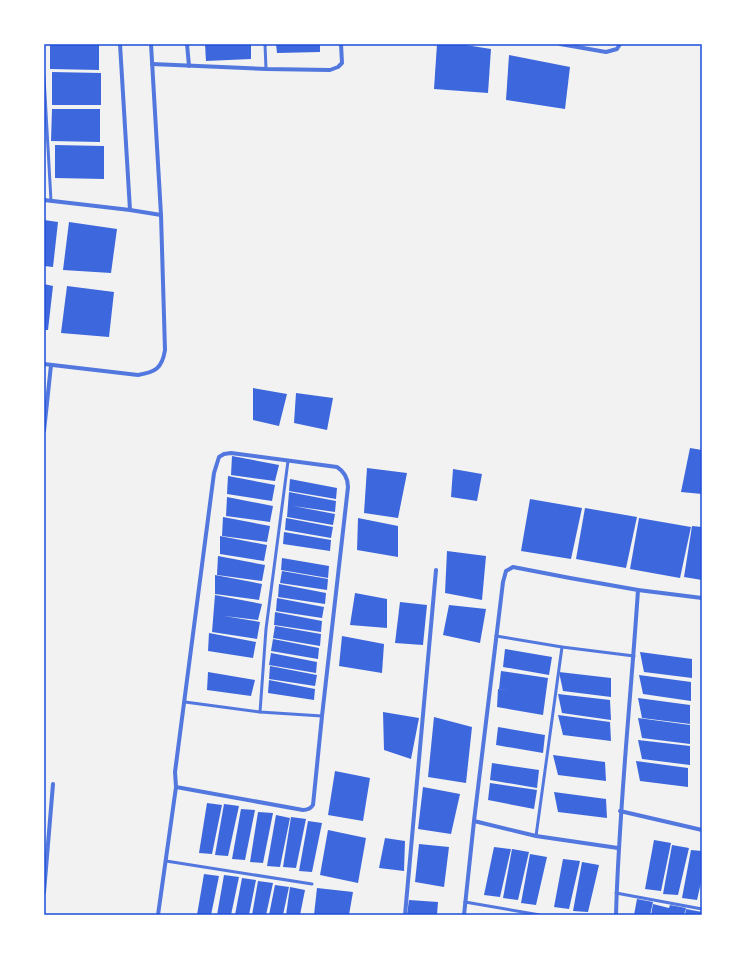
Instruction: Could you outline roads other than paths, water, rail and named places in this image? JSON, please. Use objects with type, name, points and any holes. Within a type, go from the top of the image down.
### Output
[{"type":"street","points":[[120,44],[130,210]]},
{"type":"street","points":[[44,364],[138,375],[148,373],[157,368],[164,360],[165,350],[161,215],[151,44]]},
{"type":"street","points":[[187,44],[189,66]]},
{"type":"street","points":[[152,64],[330,70],[338,67],[342,63],[341,44]]},
{"type":"street","points":[[560,44],[606,52],[617,49],[620,44]]},
{"type":"street","points":[[44,200],[161,215]]},
{"type":"street","points":[[44,431],[46,394],[51,365]]},
{"type":"street","points":[[158,915],[176,787],[176,772],[214,473],[219,457],[231,452],[337,467],[342,470],[347,477],[348,487],[313,805],[309,809],[304,810],[176,787]]},
{"type":"street","points":[[464,915],[496,636],[503,582],[506,572],[513,567],[638,590],[702,598]]},
{"type":"street","points":[[405,915],[436,570]]},
{"type":"street","points":[[616,915],[620,811],[634,656],[638,590]]},
{"type":"street","points":[[44,892],[53,784]]},
{"type":"street","points":[[620,811],[702,830]]},
{"type":"street","points":[[474,821],[536,836],[618,848]]},
{"type":"lane","points":[[264,44],[266,69]]},
{"type":"lane","points":[[44,77],[51,200]]},
{"type":"lane","points":[[260,712],[266,629],[288,461]]},
{"type":"lane","points":[[496,636],[562,647],[634,656]]},
{"type":"lane","points":[[536,836],[562,647]]},
{"type":"lane","points":[[185,702],[260,712],[322,716]]},
{"type":"lane","points":[[166,861],[312,884]]},
{"type":"lane","points":[[616,893],[702,909]]},
{"type":"lane","points":[[465,902],[540,915]]}]
